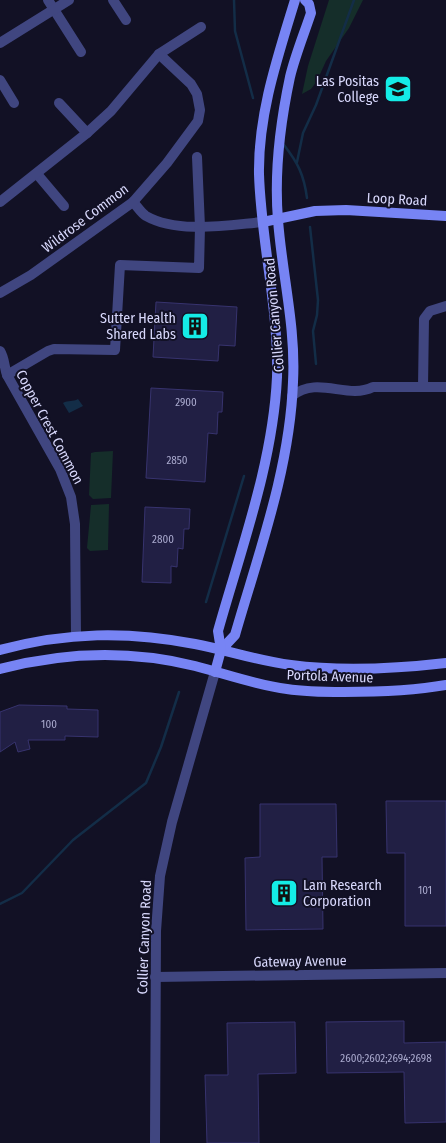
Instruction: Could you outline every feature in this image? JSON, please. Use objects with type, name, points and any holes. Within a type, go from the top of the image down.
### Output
[{"type":"street","points":[[48,0],[81,52]]},
{"type":"street","points":[[0,43],[68,0]]},
{"type":"street","points":[[113,0],[126,20]]},
{"type":"street","name":"Collier Canyon Road","points":[[155,1143],[157,903],[165,849],[221,650],[218,631],[263,472],[274,410],[276,344],[259,173],[262,134],[272,76],[295,0]]},
{"type":"street","name":"Collier Canyon Road","points":[[221,650],[236,635],[274,498],[284,454],[292,396],[294,380],[292,329],[278,219],[278,145],[291,76],[311,13],[309,4],[305,0]]},
{"type":"street","points":[[0,202],[37,174],[111,111],[159,54],[201,28]]},
{"type":"street","name":"Wildrose Common","points":[[0,294],[31,275],[133,202],[168,162],[198,121],[200,110],[197,94],[191,84],[159,54]]},
{"type":"street","points":[[0,80],[14,103]]},
{"type":"street","points":[[59,103],[87,133]]},
{"type":"street","points":[[7,375],[54,349],[115,350],[120,265],[199,268],[200,227],[197,157]]},
{"type":"street","points":[[37,174],[64,206]]},
{"type":"street","points":[[133,202],[144,215],[162,223],[200,227],[263,222]]},
{"type":"street","name":"Loop Road","points":[[263,222],[315,211],[346,210],[446,216]]},
{"type":"street","points":[[423,387],[424,319],[430,311],[446,306]]},
{"type":"street","name":"Copper Crest Common","points":[[0,351],[4,361],[4,369],[60,469],[71,497],[75,524],[76,636]]},
{"type":"street","points":[[292,396],[307,388],[362,391],[373,387],[446,387]]},
{"type":"street","name":"Portola Avenue","points":[[0,650],[76,636],[122,634],[197,644],[291,665],[349,670],[446,663]]},
{"type":"street","name":"Portola Avenue","points":[[0,669],[34,661],[77,655],[114,654],[148,657],[288,690],[372,692],[446,685]]},
{"type":"street","name":"Gateway Avenue","points":[[155,977],[446,973]]},
{"type":"green space","points":[[329,0],[363,0],[349,28],[326,61],[317,81],[311,89],[302,94],[308,66]]},
{"type":"green space","points":[[113,451],[111,498],[93,499],[89,495],[91,453]]},
{"type":"green space","points":[[109,504],[108,550],[90,551],[87,548],[91,505]]},
{"type":"water","points":[[78,399],[83,406],[69,413],[63,403]]},
{"type":"building","name":"Sutter Health Shared Labs","points":[[156,302],[237,307],[235,346],[219,345],[218,361],[153,357]]},
{"type":"building","points":[[151,388],[223,392],[222,412],[218,412],[217,434],[208,433],[205,482],[146,478]]},
{"type":"building","points":[[145,507],[190,509],[189,529],[184,529],[183,549],[178,548],[177,567],[171,566],[171,583],[142,582]]},
{"type":"building","points":[[19,705],[67,706],[67,709],[98,710],[98,737],[65,736],[65,740],[28,740],[30,749],[18,752],[15,742],[0,752],[0,712]]},
{"type":"building","points":[[386,801],[446,801],[446,926],[405,926],[405,853],[387,853]]},
{"type":"building","name":"Lam Research Corporation","points":[[260,804],[336,804],[337,857],[322,857],[323,929],[246,930],[245,858],[260,857]]},
{"type":"building","points":[[404,1021],[404,1043],[446,1042],[446,1122],[405,1123],[404,1072],[327,1073],[326,1022]]},
{"type":"building","points":[[295,1022],[296,1073],[258,1074],[259,1143],[207,1143],[205,1075],[228,1075],[227,1023]]},
{"type":"waterway","points":[[234,0],[235,31],[253,98]]},
{"type":"waterway","points":[[297,162],[303,133],[316,105],[354,0]]},
{"type":"waterway","points":[[284,145],[300,170],[307,198]]},
{"type":"waterway","points":[[310,227],[318,300],[313,331],[316,364]]},
{"type":"waterway","points":[[206,602],[244,476]]},
{"type":"waterway","points":[[0,904],[22,893],[73,840],[146,783],[161,747],[179,692]]},
{"type":"place","name":"Las Positas College","points":[[398,89]]},
{"type":"place","name":"Sutter Health Shared Labs","points":[[195,326]]},
{"type":"place","name":"Lam Research Corporation","points":[[284,893]]}]
